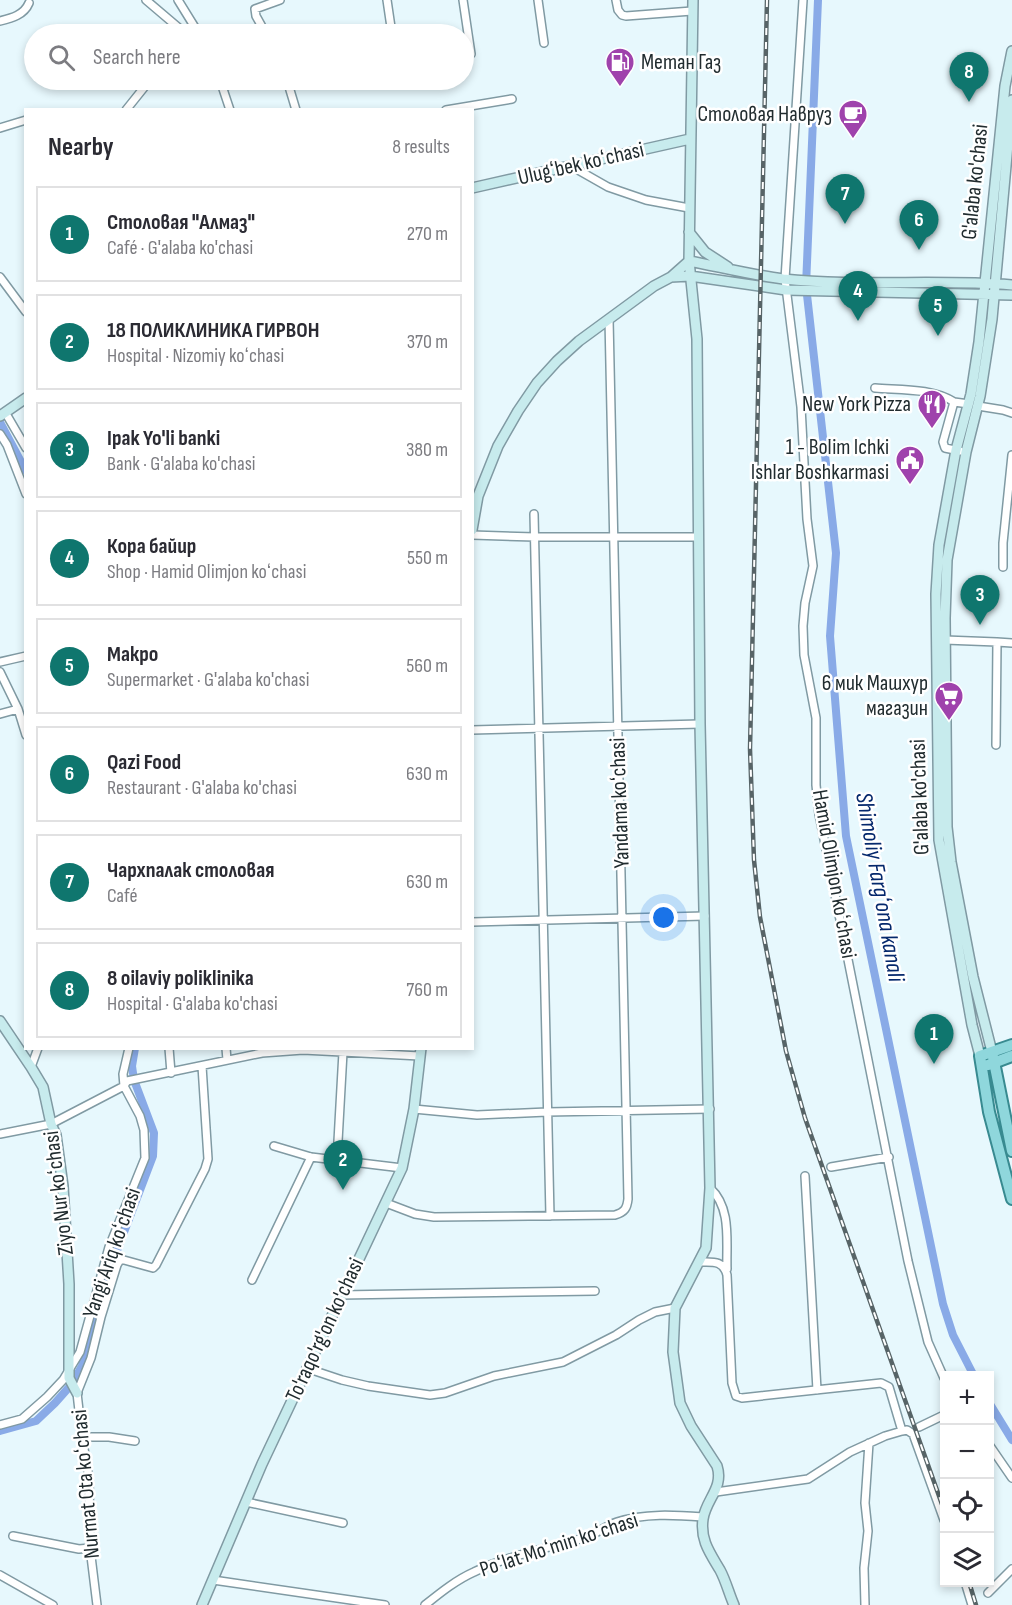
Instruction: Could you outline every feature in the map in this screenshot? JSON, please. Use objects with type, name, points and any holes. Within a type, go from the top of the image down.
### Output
[{"type":"main road","points":[[693,0],[689,261],[697,339],[700,724],[710,1188],[706,1248],[675,1308],[674,1352],[680,1403],[691,1426],[717,1466],[719,1480],[716,1491],[703,1517],[704,1542],[734,1605]]},
{"type":"main road","name":"G'alaba ko'chasi","points":[[973,405],[1005,86],[1012,51]]},
{"type":"main road","name":"G'alaba ko'chasi","points":[[1012,100],[992,319],[939,545],[936,618],[939,840],[993,1058],[1012,1150]]},
{"type":"main road","name":"Ulugʻbek koʻchasi","points":[[474,188],[690,139]]},
{"type":"main road","points":[[689,232],[705,252],[732,270]]},
{"type":"main road","points":[[689,261],[784,279],[1012,285]]},
{"type":"main road","points":[[475,496],[498,446],[537,383],[564,354],[654,286],[672,277],[689,261]]},
{"type":"main road","points":[[672,277],[690,276],[786,290],[821,292],[1012,295]]},
{"type":"main road","points":[[2,414],[24,399]]},
{"type":"main road","name":"G'alaba ko'chasi","points":[[961,451],[948,546],[945,639],[947,827],[954,901],[989,1112],[1012,1199]]},
{"type":"main road","name":"Ziyo Nur koʻchasi","points":[[0,1021],[43,1087],[51,1124],[56,1135],[63,1186],[69,1284],[68,1374]]},
{"type":"main road","points":[[993,1058],[1012,1045]]},
{"type":"main road","name":"To'raqo'rg'on ko'chasi","points":[[202,1605],[262,1464],[402,1168],[414,1109],[420,1052]]},
{"type":"main road","points":[[981,1061],[1012,1056]]},
{"type":"main road","points":[[68,1374],[77,1393]]},
{"type":"street","points":[[146,0],[174,24]]},
{"type":"street","points":[[178,0],[192,24]]},
{"type":"street","points":[[260,24],[255,9],[280,0]]},
{"type":"street","points":[[387,0],[391,24]]},
{"type":"street","points":[[463,0],[467,24]]},
{"type":"street","points":[[538,0],[544,43]]},
{"type":"street","points":[[616,0],[618,10],[626,16],[692,11]]},
{"type":"street","name":"Hamid Olimjon koʻchasi","points":[[803,0],[784,279],[801,407],[807,519],[813,566],[805,603],[803,626],[804,655],[816,718],[816,785],[819,814],[908,1261],[928,1342],[942,1371]]},
{"type":"street","points":[[0,21],[21,14],[28,3]]},
{"type":"street","points":[[128,108],[142,90]]},
{"type":"street","points":[[224,90],[229,108]]},
{"type":"street","points":[[290,90],[295,108]]},
{"type":"street","points":[[458,108],[512,99]]},
{"type":"street","points":[[0,128],[24,121]]},
{"type":"street","points":[[571,166],[608,187],[646,200],[689,208]]},
{"type":"street","points":[[0,276],[24,309]]},
{"type":"street","name":"Yandama koʻchasi","points":[[386,1203],[415,1214],[434,1218],[615,1215],[623,1213],[627,1208],[627,1111],[609,319]]},
{"type":"street","points":[[875,388],[932,393],[954,402],[1012,413]]},
{"type":"street","points":[[954,402],[942,445],[945,448],[961,451]]},
{"type":"street","points":[[2,414],[23,438]]},
{"type":"street","points":[[0,434],[7,445],[24,489]]},
{"type":"street","points":[[1003,567],[1003,543],[1012,455]]},
{"type":"street","points":[[534,514],[550,1216]]},
{"type":"street","points":[[474,535],[698,537]]},
{"type":"street","points":[[945,639],[1012,643]]},
{"type":"street","points":[[996,745],[997,642]]},
{"type":"street","points":[[0,662],[24,656]]},
{"type":"street","points":[[0,672],[18,709],[24,728]]},
{"type":"street","points":[[0,714],[18,709]]},
{"type":"street","points":[[474,730],[700,724]]},
{"type":"street","points":[[474,922],[705,916]]},
{"type":"street","points":[[32,1067],[37,1050]]},
{"type":"street","points":[[125,1083],[123,1074],[129,1050]]},
{"type":"street","points":[[169,1050],[171,1073]]},
{"type":"street","points":[[226,1050],[227,1060]]},
{"type":"street","points":[[0,1134],[51,1124],[125,1083],[262,1053],[303,1050],[420,1052]]},
{"type":"street","points":[[337,1159],[343,1052]]},
{"type":"street","name":"Nurmat Ota koʻchasi","points":[[97,1605],[90,1548],[89,1478],[77,1393],[91,1358],[117,1265],[120,1260],[124,1260],[153,1268],[156,1265],[205,1169],[208,1149],[202,1066]]},
{"type":"street","name":"Yangi Ariq koʻchasi","points":[[0,1425],[22,1419],[63,1380],[80,1352],[109,1247],[145,1158],[145,1140],[140,1116],[125,1083]]},
{"type":"street","points":[[414,1109],[477,1115],[710,1109]]},
{"type":"street","points":[[274,1146],[311,1157],[402,1168]]},
{"type":"street","points":[[252,1280],[311,1157]]},
{"type":"street","points":[[831,1167],[889,1157]]},
{"type":"street","points":[[805,1176],[817,1390]]},
{"type":"street","points":[[710,1188],[718,1195],[725,1210],[732,1383],[736,1396],[742,1398],[881,1383],[889,1387],[902,1431]]},
{"type":"street","points":[[700,1262],[721,1263],[727,1275]]},
{"type":"street","points":[[340,1295],[595,1291]]},
{"type":"street","points":[[306,1368],[368,1386],[430,1395],[444,1393],[512,1372],[563,1362],[655,1312],[675,1308]]},
{"type":"street","points":[[919,1427],[940,1417]]},
{"type":"street","points":[[716,1491],[808,1479],[821,1473],[837,1459],[869,1443],[907,1430],[913,1434],[940,1507]]},
{"type":"street","points":[[82,1437],[121,1438],[135,1441]]},
{"type":"street","points":[[865,1605],[863,1582],[868,1531],[865,1503],[869,1443]]},
{"type":"street","points":[[994,1452],[1012,1478]]},
{"type":"street","points":[[246,1502],[343,1523]]},
{"type":"street","name":"Poʻlat Moʻmin koʻchasi","points":[[425,1605],[441,1592],[476,1571],[586,1537],[603,1527],[620,1521],[656,1516],[703,1517]]},
{"type":"street","points":[[13,1536],[79,1549],[90,1548]]},
{"type":"street","points":[[988,1593],[1012,1569]]},
{"type":"street","points":[[0,1575],[53,1605]]},
{"type":"street","points":[[213,1580],[385,1605]]},
{"type":"street","points":[[967,1587],[972,1605]]},
{"type":"waterway","name":"Shimoliy Fargʻona kanali","points":[[818,0],[806,286],[836,553],[830,636],[846,836],[943,1304],[953,1335],[971,1371]]},
{"type":"waterway","points":[[0,422],[24,467]]},
{"type":"waterway","points":[[0,1431],[36,1421],[71,1385],[82,1366],[113,1261],[153,1156],[154,1133],[134,1080],[132,1066],[135,1050]]},
{"type":"waterway","name":"Shimoliy Fargʻona kanali","points":[[994,1411],[1012,1440]]},
{"type":"railway","points":[[767,0],[750,749],[754,860],[760,917],[786,1051],[805,1118],[940,1499]]},
{"type":"railway","points":[[971,1587],[976,1605]]},
{"type":"place","name":"Метан Газ","points":[[620,88]]},
{"type":"place","name":"8 oilaviy poliklinika","points":[[969,102]]},
{"type":"place","name":"Столовая Навруз","points":[[853,140]]},
{"type":"place","name":"Чархпалак столовая","points":[[845,224]]},
{"type":"place","name":"Qazi Food","points":[[919,250]]},
{"type":"place","name":"Кора байир","points":[[858,321]]},
{"type":"place","name":"Макро","points":[[938,336]]},
{"type":"place","name":"New York Pizza","points":[[932,430]]},
{"type":"place","name":"1 - Bolim Ichki Ishlar Boshkarmasi","points":[[910,486]]},
{"type":"place","name":"Ipak Yo'li banki","points":[[980,625]]},
{"type":"place","name":"6 мик Машхур магазин","points":[[949,722]]},
{"type":"place","name":"Столовая \"Алмаз\"","points":[[934,1064]]},
{"type":"place","name":"18 ПОЛИКЛИНИКА ГИРВОН","points":[[343,1190]]}]
